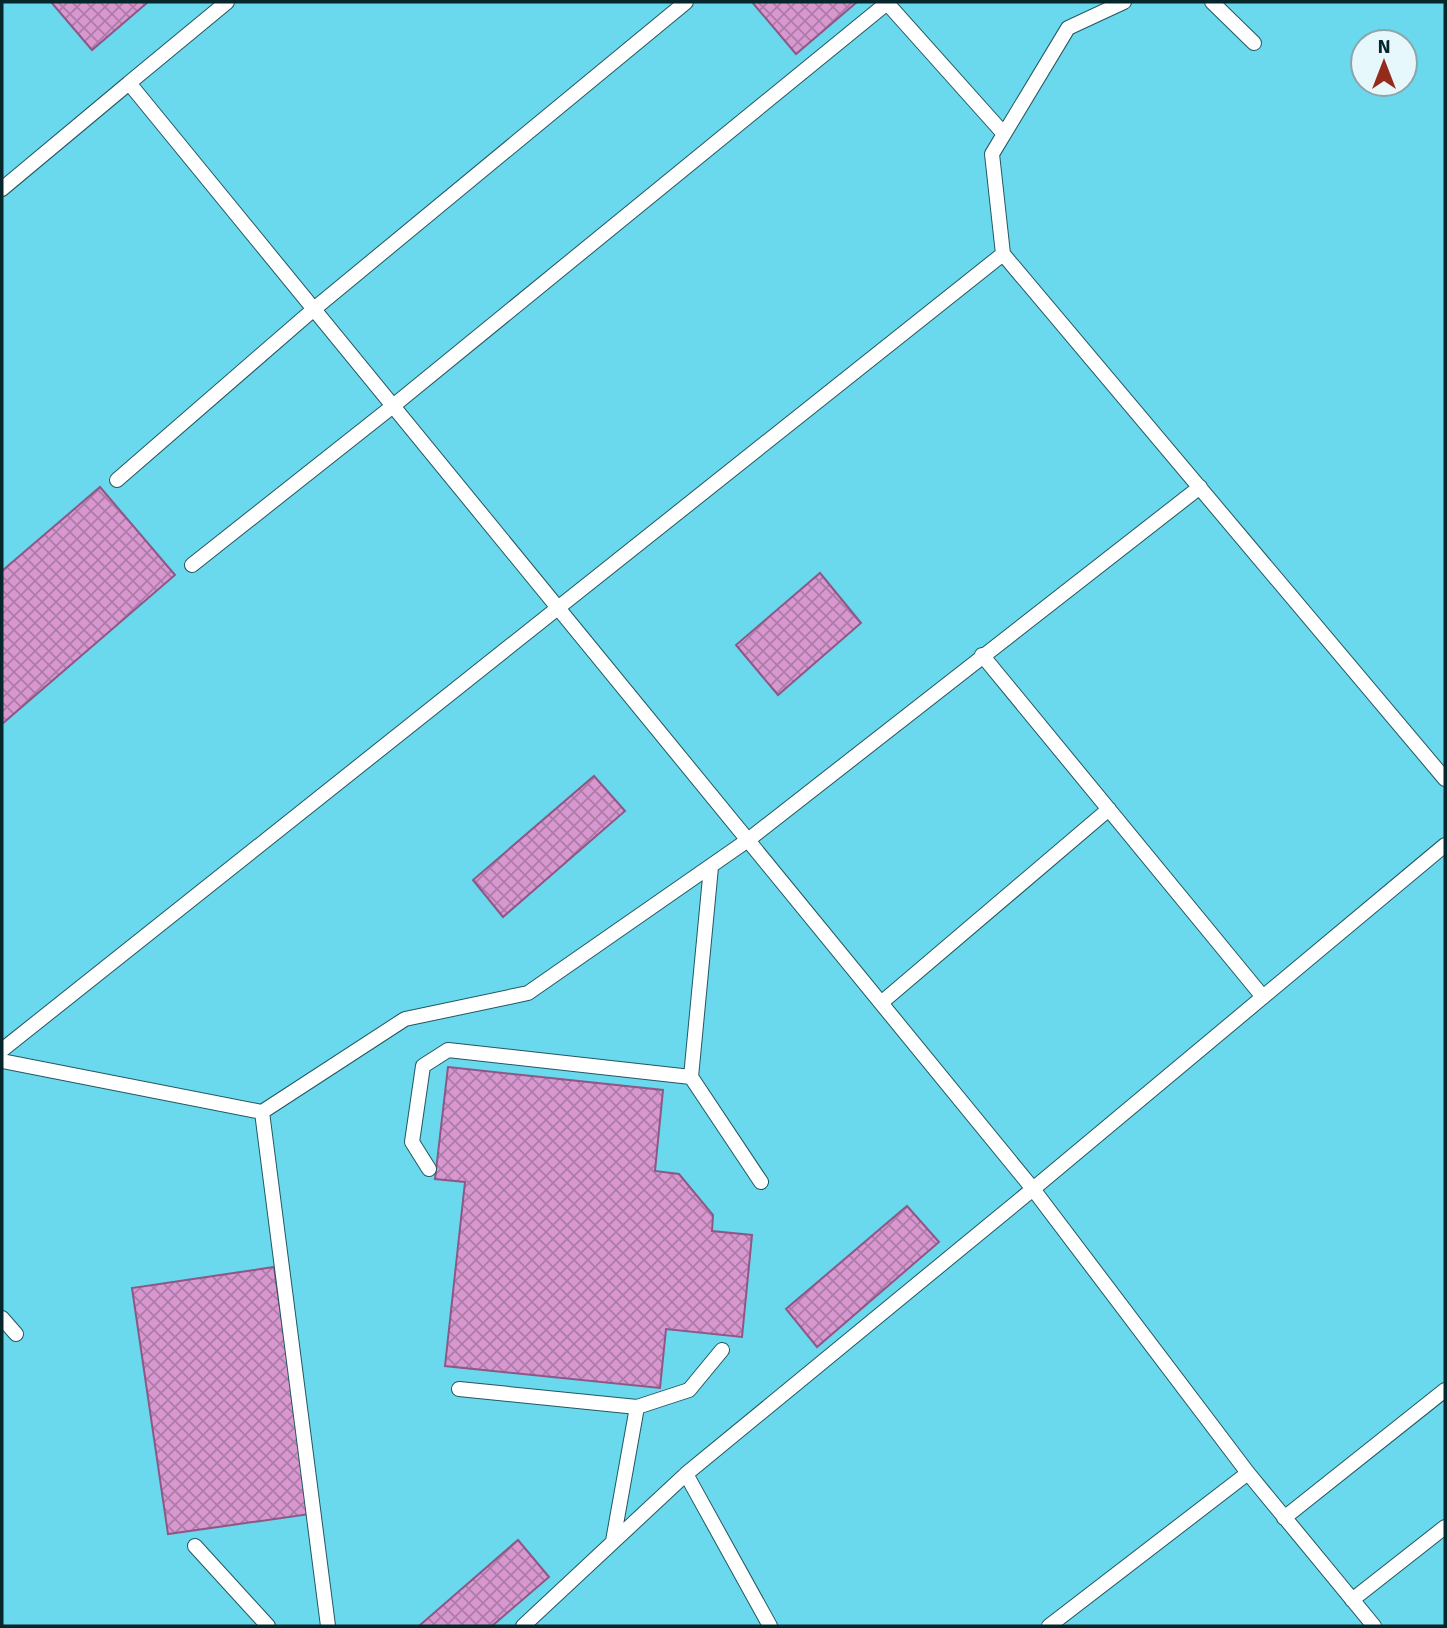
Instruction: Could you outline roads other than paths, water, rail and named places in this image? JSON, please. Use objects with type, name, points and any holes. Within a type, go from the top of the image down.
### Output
[{"type":"lane","points":[[2,189],[227,2]]},
{"type":"lane","points":[[117,480],[314,309],[686,2]]},
{"type":"lane","points":[[1124,2],[1068,28],[992,154],[1003,254],[1445,779]]},
{"type":"lane","points":[[1212,2],[1254,43]]},
{"type":"lane","points":[[192,565],[393,406],[887,3],[1004,134]]},
{"type":"lane","points":[[129,83],[1033,1189],[1248,1473],[1374,1626]]},
{"type":"lane","points":[[2,1050],[1003,254]]},
{"type":"lane","points":[[2,1060],[262,1112],[405,1019],[528,993],[748,840],[1200,487]]},
{"type":"lane","points":[[982,655],[1263,997]]},
{"type":"lane","points":[[881,1003],[1109,809]]},
{"type":"lane","points":[[523,1626],[686,1474],[1445,845]]},
{"type":"lane","points":[[711,867],[691,1077],[761,1182]]},
{"type":"lane","points":[[429,1169],[412,1142],[423,1066],[448,1051],[691,1077]]},
{"type":"lane","points":[[262,1112],[328,1626]]},
{"type":"lane","points":[[2,1318],[16,1334]]},
{"type":"lane","points":[[458,1389],[637,1407],[688,1390],[722,1350]]},
{"type":"lane","points":[[1284,1518],[1445,1390]]},
{"type":"lane","points":[[613,1541],[637,1407]]},
{"type":"lane","points":[[1049,1626],[1248,1473]]},
{"type":"lane","points":[[686,1474],[770,1626]]},
{"type":"lane","points":[[1352,1600],[1445,1527]]},
{"type":"lane","points":[[195,1546],[268,1626]]}]
